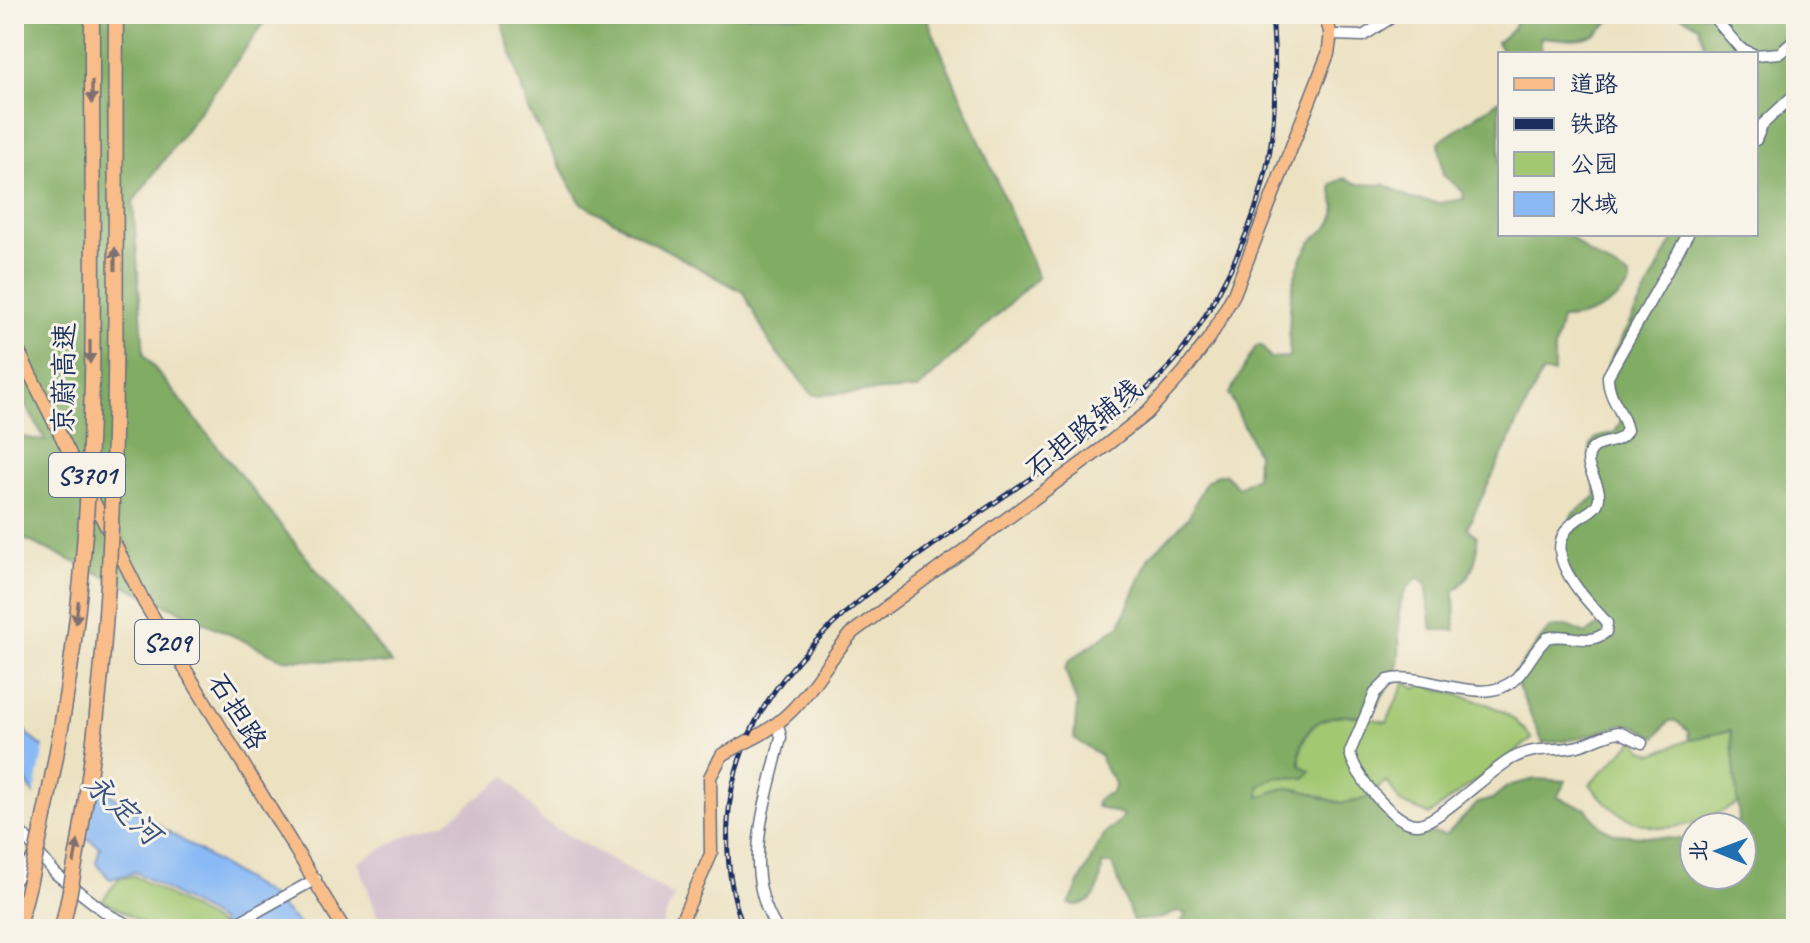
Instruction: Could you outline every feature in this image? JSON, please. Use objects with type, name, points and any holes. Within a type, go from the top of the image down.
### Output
[{"type":"highway","name":"京蔚高速","points":[[18,929],[59,738],[78,607],[89,441],[92,14]]},
{"type":"highway","name":"京蔚高速","points":[[62,929],[94,741],[109,597],[116,14]]},
{"type":"main road","points":[[1320,14],[1328,22],[1331,35]]},
{"type":"main road","name":"石担路辅线","points":[[678,929],[711,854],[710,777],[722,755],[790,717],[831,657],[853,632],[1147,413],[1210,337],[1252,255],[1328,54],[1331,35]]},
{"type":"main road","name":"石担路","points":[[14,342],[144,602],[344,929]]},
{"type":"street","points":[[1331,35],[1363,36],[1397,14]]},
{"type":"street","points":[[1711,14],[1740,48],[1749,52]]},
{"type":"street","points":[[1758,55],[1780,53],[1796,39]]},
{"type":"street","points":[[1758,135],[1762,125],[1796,93]]},
{"type":"street","points":[[1642,743],[1619,732],[1579,745],[1528,751],[1489,773],[1428,821],[1415,824],[1396,816],[1381,803],[1350,752],[1375,693],[1388,680],[1408,678],[1465,690],[1498,687],[1517,678],[1547,638],[1560,635],[1587,641],[1606,632],[1607,623],[1567,578],[1562,559],[1563,539],[1574,522],[1600,501],[1598,486],[1588,463],[1590,452],[1595,447],[1618,441],[1627,430],[1625,419],[1607,389],[1608,376],[1687,236]]},
{"type":"street","points":[[777,929],[760,895],[756,852],[781,737],[778,725]]},
{"type":"street","points":[[14,824],[56,874],[109,915],[137,929]]},
{"type":"street","points":[[14,881],[38,852]]},
{"type":"street","points":[[226,929],[316,879]]},
{"type":"shaded area","points":[[506,776],[542,820],[674,896],[660,929],[382,929],[358,862],[407,835],[445,823]]},
{"type":"green space","points":[[14,14],[271,14],[133,202],[144,355],[392,664],[283,659],[14,534],[14,436],[46,441],[14,384]]},
{"type":"green space","points":[[500,14],[926,16],[1038,277],[918,389],[813,395],[772,347],[743,292],[581,203],[528,110]]},
{"type":"green space","points":[[1518,14],[1614,14],[1607,24],[1590,36],[1572,39],[1540,37],[1542,52],[1503,52],[1497,42],[1513,29]]},
{"type":"green space","points":[[1678,14],[1796,14],[1796,929],[1173,929],[1178,927],[1186,914],[1177,911],[1163,918],[1133,921],[1112,864],[1102,864],[1098,888],[1091,900],[1078,905],[1069,904],[1102,837],[1124,816],[1096,806],[1098,799],[1112,792],[1115,783],[1104,767],[1101,756],[1074,738],[1077,705],[1065,669],[1069,661],[1120,625],[1149,557],[1188,518],[1205,483],[1218,474],[1225,474],[1238,487],[1256,477],[1257,454],[1229,394],[1256,346],[1262,346],[1270,358],[1289,357],[1291,301],[1296,273],[1308,247],[1333,220],[1336,210],[1332,184],[1345,178],[1358,184],[1386,185],[1411,199],[1440,203],[1464,199],[1463,191],[1443,175],[1439,142],[1498,101],[1498,236],[1570,236],[1587,252],[1629,277],[1630,284],[1617,299],[1600,310],[1581,317],[1561,319],[1554,349],[1554,373],[1542,373],[1467,528],[1477,536],[1476,553],[1470,573],[1454,591],[1455,630],[1432,630],[1426,583],[1418,577],[1408,587],[1399,610],[1399,649],[1395,674],[1368,718],[1330,717],[1311,728],[1301,750],[1300,765],[1310,771],[1305,778],[1276,777],[1259,787],[1259,797],[1285,788],[1347,803],[1369,796],[1414,828],[1447,834],[1478,803],[1492,799],[1508,786],[1535,779],[1566,781],[1557,797],[1586,809],[1601,827],[1616,834],[1678,839],[1678,891],[1758,891],[1758,811],[1738,811],[1731,730],[1689,740],[1688,731],[1676,721],[1669,721],[1656,737],[1636,726],[1624,724],[1576,739],[1543,743],[1513,675],[1550,628],[1567,626],[1586,634],[1602,623],[1567,575],[1565,535],[1573,514],[1596,496],[1590,447],[1596,438],[1615,432],[1621,422],[1606,373],[1609,362],[1675,236],[1758,236],[1758,52],[1706,52],[1698,26]]},
{"type":"green space","points":[[1405,681],[1416,689],[1423,684],[1483,702],[1509,716],[1532,739],[1429,815],[1400,802],[1387,781],[1361,801],[1343,805],[1291,790],[1259,798],[1259,787],[1266,781],[1277,777],[1290,778],[1303,743],[1318,722],[1328,717],[1351,715],[1387,722]]},
{"type":"green space","points":[[1731,730],[1738,803],[1723,811],[1678,811],[1678,827],[1659,827],[1623,816],[1606,803],[1590,784],[1636,738],[1642,749],[1653,754],[1689,740]]},
{"type":"green space","points":[[135,876],[221,926],[216,929],[153,929],[103,900],[119,878]]},
{"type":"water","name":"永定河","points":[[14,708],[28,735],[78,774],[270,896],[304,929],[224,929],[220,921],[136,872],[110,879],[96,863],[100,847],[41,807],[14,760]]},
{"type":"pier","points":[[45,743],[98,783],[86,843],[39,810],[33,801]]},
{"type":"railway","points":[[744,929],[730,877],[728,822],[744,746],[783,680],[837,621],[903,567],[1112,419],[1168,368],[1207,313],[1250,223],[1269,158],[1275,90],[1272,14]]}]
